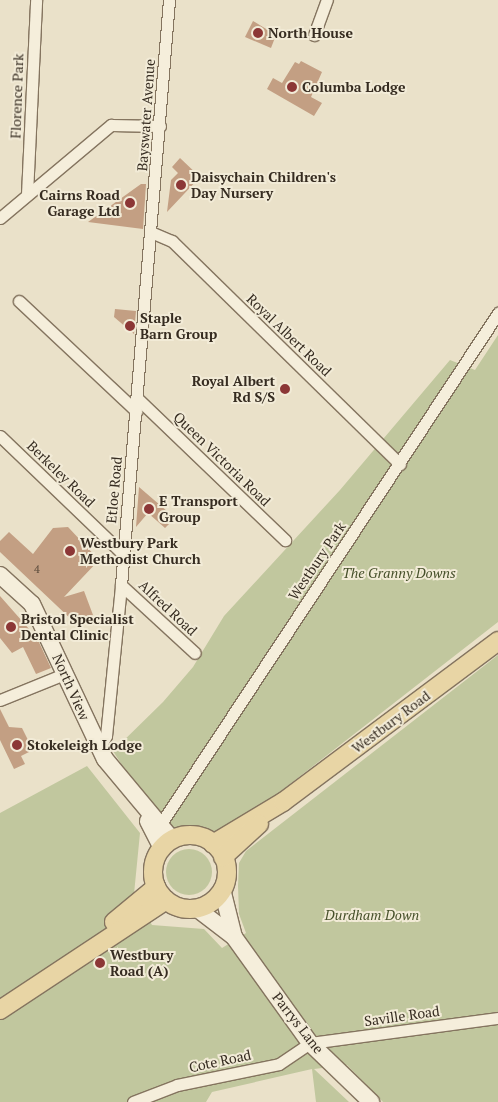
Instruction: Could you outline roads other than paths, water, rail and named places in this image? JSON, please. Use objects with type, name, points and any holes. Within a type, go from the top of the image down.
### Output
[{"type":"main road","name":"North View","points":[[0,574],[32,604],[100,749],[167,844]]},
{"type":"main road","name":"Westbury Road","points":[[218,850],[498,642]]},
{"type":"main road","name":"North View","points":[[139,804],[160,825],[167,844]]},
{"type":"main road","points":[[194,835],[218,850],[226,868],[222,889],[212,902],[196,908],[180,907],[162,894],[153,867],[167,844],[194,835]]},
{"type":"main road","name":"Parrys Lane","points":[[222,889],[234,937]]},
{"type":"main road","points":[[0,1010],[162,894]]},
{"type":"main road","name":"Parrys Lane","points":[[196,908],[234,937],[310,1043],[371,1102]]},
{"type":"street","name":"Florence Park","points":[[27,194],[36,0]]},
{"type":"street","name":"Bayswater Avenue","points":[[153,233],[169,0]]},
{"type":"street","points":[[314,35],[327,0]]},
{"type":"street","points":[[0,218],[111,125],[160,126]]},
{"type":"street","points":[[0,204],[17,203]]},
{"type":"street","name":"Etloe Road","points":[[100,749],[106,736],[153,233]]},
{"type":"street","name":"Royal Albert Road","points":[[153,233],[172,241],[400,464]]},
{"type":"street","points":[[19,301],[136,411]]},
{"type":"street","name":"Westbury Park","points":[[160,825],[498,313]]},
{"type":"street","name":"Queen Victoria Road","points":[[138,399],[284,540]]},
{"type":"street","name":"Berkeley Road","points":[[0,436],[123,554]]},
{"type":"street","name":"Alfred Road","points":[[121,585],[194,653]]},
{"type":"street","points":[[0,700],[64,674]]},
{"type":"street","name":"Saville Road","points":[[310,1043],[498,1018]]},
{"type":"street","name":"Cote Road","points":[[133,1102],[176,1085],[279,1064],[310,1043]]},
{"type":"place","name":"North House","points":[[258,33]]},
{"type":"place","name":"Columba Lodge","points":[[292,87]]},
{"type":"place","name":"Daisychain Children's Day Nursery","points":[[181,185]]},
{"type":"place","name":"Cairns Road Garage Ltd","points":[[130,203]]},
{"type":"place","name":"Staple Barn Group","points":[[130,326]]},
{"type":"place","name":"Royal Albert Rd S/S","points":[[285,389]]},
{"type":"place","name":"E Transport Group","points":[[149,509]]},
{"type":"place","name":"Westbury Park Methodist Church","points":[[70,551]]},
{"type":"place","name":"Bristol Specialist Dental Clinic","points":[[11,627]]},
{"type":"place","name":"Stokeleigh Lodge","points":[[17,745]]},
{"type":"place","name":"Westbury Road (A)","points":[[100,963]]},
{"type":"park label","name":"The Granny Downs","points":[[399,573]]},
{"type":"park label","name":"Durdham Down","points":[[372,915]]}]
